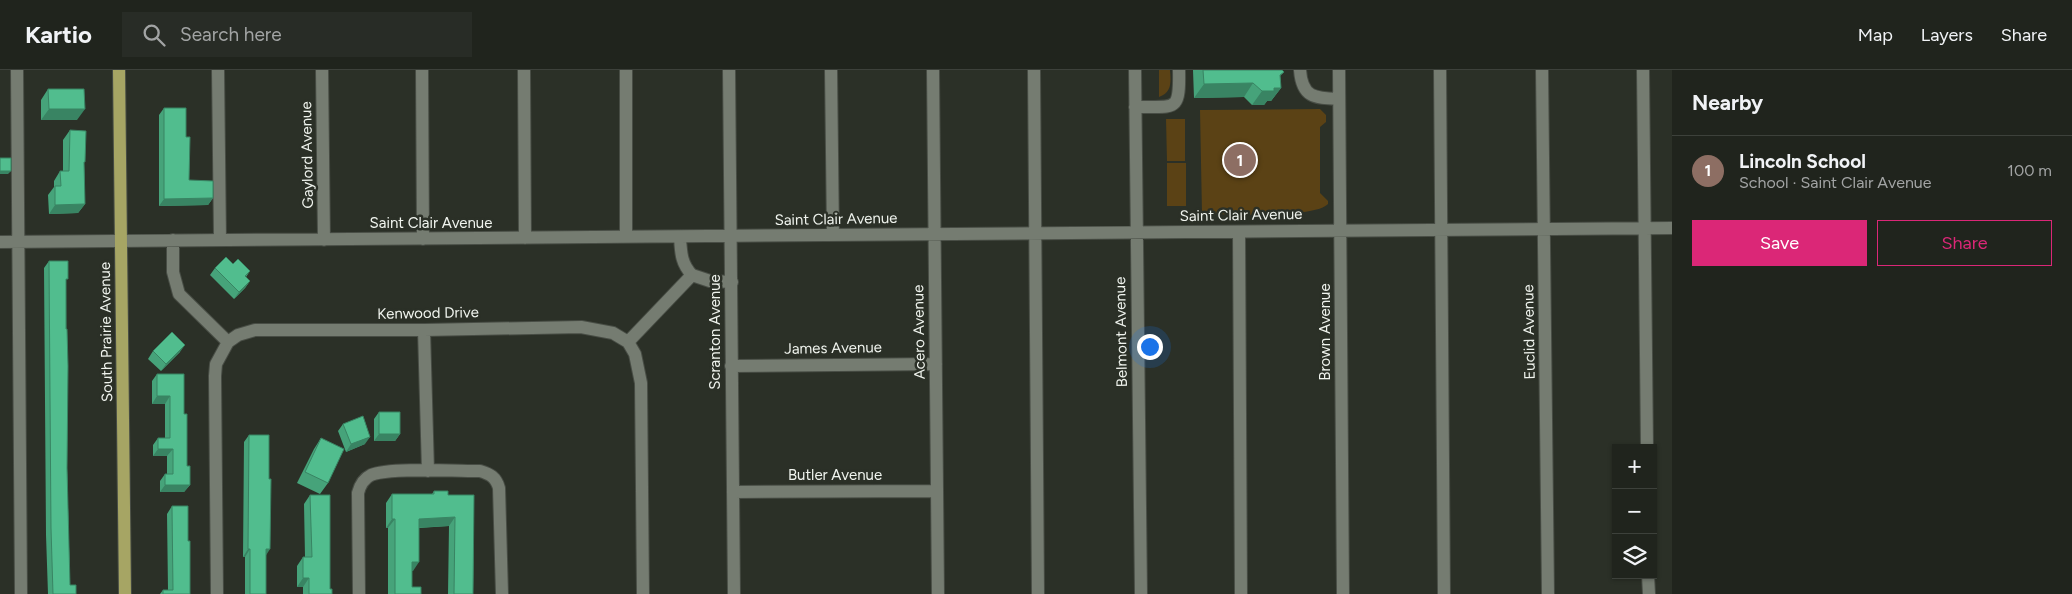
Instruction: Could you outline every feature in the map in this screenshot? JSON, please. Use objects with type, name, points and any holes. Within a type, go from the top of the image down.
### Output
[{"type":"main road","name":"South Prairie Avenue","points":[[119,70],[125,594]]},
{"type":"street","points":[[17,70],[21,594]]},
{"type":"street","points":[[218,70],[220,240]]},
{"type":"street","name":"Gaylord Avenue","points":[[322,70],[324,240]]},
{"type":"street","points":[[422,70],[423,239]]},
{"type":"street","points":[[524,70],[525,238]]},
{"type":"street","points":[[626,70],[626,237]]},
{"type":"street","name":"Scranton Avenue","points":[[729,70],[734,594]]},
{"type":"street","points":[[831,70],[833,236]]},
{"type":"street","name":"Acero Avenue","points":[[933,70],[938,594]]},
{"type":"street","points":[[1034,70],[1038,594]]},
{"type":"street","name":"Belmont Avenue","points":[[1135,70],[1141,594]]},
{"type":"street","points":[[1135,107],[1169,106],[1177,102],[1180,94],[1179,70]]},
{"type":"street","points":[[1300,70],[1303,86],[1307,93],[1320,98],[1339,99]]},
{"type":"street","name":"Brown Avenue","points":[[1339,70],[1342,594]]},
{"type":"street","points":[[1440,70],[1444,594]]},
{"type":"street","name":"Euclid Avenue","points":[[1542,70],[1548,594]]},
{"type":"street","points":[[1643,70],[1647,444]]},
{"type":"street","name":"Saint Clair Avenue","points":[[0,242],[833,236],[1239,232],[1340,229],[1672,228]]},
{"type":"street","points":[[1239,232],[1242,594]]},
{"type":"street","points":[[680,237],[681,258],[684,266],[692,275],[710,281],[732,282]]},
{"type":"street","points":[[174,240],[174,272],[180,294],[228,342],[216,364],[215,376],[217,594]]},
{"type":"street","points":[[643,594],[641,383],[635,354],[628,342],[692,275]]},
{"type":"street","name":"Kenwood Drive","points":[[228,342],[238,335],[255,330],[424,330],[581,327],[613,333],[628,342]]},
{"type":"street","points":[[424,330],[428,471]]},
{"type":"street","name":"James Avenue","points":[[732,366],[936,364]]},
{"type":"street","points":[[360,594],[358,493],[360,485],[366,478],[382,472],[428,471],[480,471],[490,474],[498,481],[500,494],[502,594]]},
{"type":"street","name":"Butler Avenue","points":[[733,492],[937,491]]},
{"type":"street","points":[[1648,579],[1649,594]]},
{"type":"shaded area","points":[[1159,70],[1170,70],[1171,79],[1170,86],[1166,92],[1159,97]]},
{"type":"shaded area","points":[[1320,109],[1326,115],[1326,122],[1320,127],[1320,193],[1328,201],[1328,204],[1319,209],[1288,214],[1202,214],[1200,110]]},
{"type":"shaded area","points":[[1166,119],[1185,119],[1185,161],[1167,161]]},
{"type":"shaded area","points":[[1167,163],[1186,163],[1186,206],[1167,206]]},
{"type":"building","points":[[1203,70],[1282,70],[1284,72],[1280,75],[1281,88],[1274,88],[1274,91],[1262,91],[1253,83],[1204,84]]},
{"type":"building","points":[[48,89],[84,89],[85,109],[49,109]]},
{"type":"building","points":[[164,108],[186,108],[186,137],[190,137],[189,180],[213,181],[213,198],[164,199]]},
{"type":"building","points":[[70,130],[86,131],[84,162],[85,204],[55,205],[55,186],[61,186],[60,171],[69,171]]},
{"type":"building","points":[[0,158],[11,158],[11,171],[0,171]]},
{"type":"building","points":[[226,257],[233,264],[238,259],[250,271],[245,276],[250,281],[239,292],[215,268]]},
{"type":"building","points":[[49,261],[68,261],[68,279],[66,279],[68,366],[67,468],[70,585],[76,585],[76,594],[53,594]]},
{"type":"building","points":[[172,332],[185,345],[166,364],[153,351]]},
{"type":"building","points":[[157,374],[184,374],[184,414],[187,414],[187,466],[190,466],[190,485],[165,485],[165,474],[173,474],[173,449],[158,449],[158,438],[170,438],[170,396],[157,396]]},
{"type":"building","points":[[379,412],[400,412],[400,434],[379,434]]},
{"type":"building","points":[[363,416],[370,437],[351,444],[343,424]]},
{"type":"building","points":[[249,435],[269,435],[269,479],[271,479],[270,549],[266,549],[266,594],[250,594],[250,549],[248,549]]},
{"type":"building","points":[[321,438],[344,449],[328,483],[305,472]]},
{"type":"building","points":[[434,491],[448,491],[448,495],[474,495],[473,594],[454,594],[455,517],[419,519],[419,562],[412,562],[412,587],[421,587],[421,594],[395,594],[395,519],[392,519],[392,494],[434,494]]},
{"type":"building","points":[[310,495],[330,495],[330,589],[332,589],[332,594],[309,594],[309,578],[303,578],[303,557],[312,557]]},
{"type":"building","points":[[172,506],[188,506],[190,594],[163,594],[163,590],[173,590]]},
{"type":"place","name":"Lincoln School","points":[[1240,160]]}]
